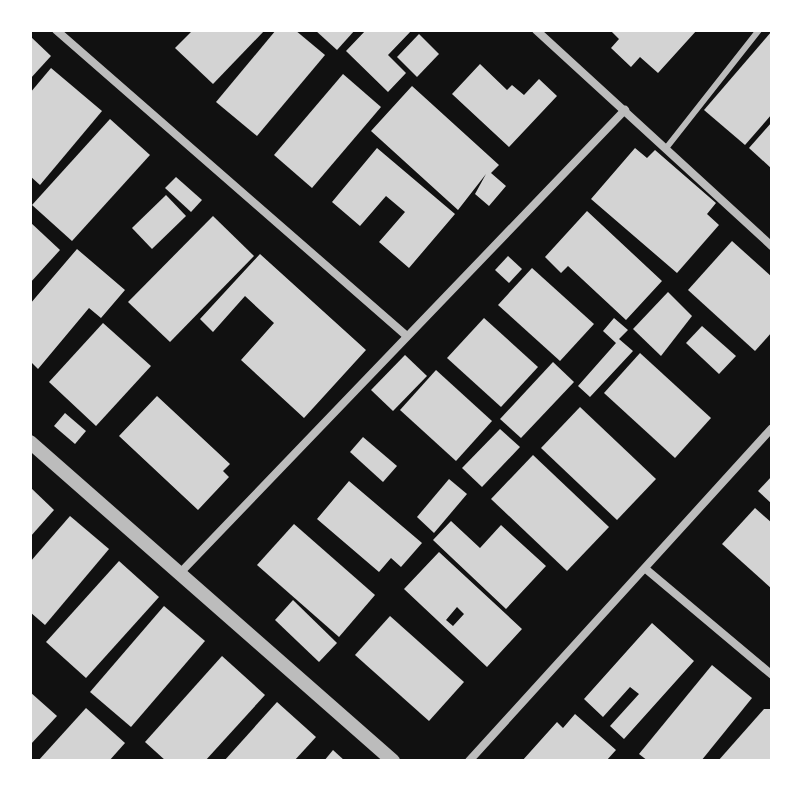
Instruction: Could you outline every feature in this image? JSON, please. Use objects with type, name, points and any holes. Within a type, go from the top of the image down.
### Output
[{"type":"street","points":[[56,30],[405,334]]},
{"type":"street","points":[[536,30],[772,246]]},
{"type":"street","points":[[181,572],[405,334],[625,110]]},
{"type":"street","points":[[469,761],[647,570],[772,428]]},
{"type":"street","points":[[30,442],[393,761]]},
{"type":"street","points":[[647,570],[772,675]]},
{"type":"lane","points":[[667,147],[759,30]]},
{"type":"building","points":[[193,30],[265,30],[213,84],[175,48]]},
{"type":"building","points":[[276,30],[295,30],[325,55],[257,136],[216,102]]},
{"type":"building","points":[[315,30],[355,30],[337,50]]},
{"type":"building","points":[[366,30],[412,30],[388,55],[406,73],[388,92],[346,51]]},
{"type":"building","points":[[610,30],[697,30],[658,73],[640,57],[631,67],[611,48],[619,39]]},
{"type":"building","points":[[772,31],[772,114],[745,145],[704,110]]},
{"type":"building","points":[[419,34],[439,54],[417,77],[397,57]]},
{"type":"building","points":[[30,36],[51,56],[30,79]]},
{"type":"building","points":[[480,64],[507,90],[512,85],[524,95],[539,79],[557,96],[509,147],[452,94]]},
{"type":"building","points":[[51,68],[102,111],[40,185],[30,176],[30,93]]},
{"type":"building","points":[[343,74],[381,107],[312,188],[274,155]]},
{"type":"building","points":[[412,86],[499,165],[491,173],[506,186],[489,206],[475,194],[486,174],[458,210],[371,131]]},
{"type":"building","points":[[110,119],[150,155],[72,241],[32,205]]},
{"type":"building","points":[[772,122],[772,169],[749,148]]},
{"type":"building","points":[[377,148],[455,214],[409,268],[379,242],[405,212],[386,196],[360,226],[332,202]]},
{"type":"building","points":[[635,148],[647,158],[655,150],[716,203],[707,214],[719,225],[677,273],[591,199]]},
{"type":"building","points":[[176,177],[202,200],[191,212],[165,188]]},
{"type":"building","points":[[166,195],[186,216],[152,249],[132,228]]},
{"type":"building","points":[[587,211],[662,281],[626,320],[568,266],[561,273],[545,257]]},
{"type":"building","points":[[213,216],[254,256],[170,342],[128,302]]},
{"type":"building","points":[[30,222],[60,250],[30,283]]},
{"type":"building","points":[[732,241],[772,277],[772,332],[755,351],[688,290]]},
{"type":"building","points":[[77,249],[125,290],[101,318],[89,308],[38,369],[30,361],[30,304]]},
{"type":"building","points":[[260,254],[366,350],[304,418],[241,360],[274,323],[245,296],[213,332],[200,319]]},
{"type":"building","points":[[508,256],[522,269],[509,283],[495,270]]},
{"type":"building","points":[[532,268],[594,324],[560,361],[498,305]]},
{"type":"building","points":[[668,292],[692,316],[661,356],[633,329]]},
{"type":"building","points":[[484,318],[538,367],[501,407],[447,358]]},
{"type":"building","points":[[614,318],[628,330],[619,339],[633,351],[590,397],[578,386],[616,343],[603,331]]},
{"type":"building","points":[[103,323],[151,366],[96,426],[49,382]]},
{"type":"building","points":[[702,326],[736,356],[719,374],[686,343]]},
{"type":"building","points":[[640,353],[711,418],[675,458],[604,393]]},
{"type":"building","points":[[405,355],[427,376],[393,411],[371,390]]},
{"type":"building","points":[[553,362],[574,382],[521,438],[500,419]]},
{"type":"building","points":[[436,370],[492,421],[456,461],[400,410]]},
{"type":"building","points":[[157,396],[230,464],[223,471],[229,477],[198,510],[119,436]]},
{"type":"building","points":[[580,407],[656,479],[617,520],[541,448]]},
{"type":"building","points":[[65,413],[86,431],[75,444],[54,426]]},
{"type":"building","points":[[500,429],[520,447],[482,487],[462,468]]},
{"type":"building","points":[[363,437],[397,466],[383,482],[350,452]]},
{"type":"building","points":[[533,455],[609,527],[567,571],[491,499]]},
{"type":"building","points":[[772,476],[772,504],[758,491]]},
{"type":"building","points":[[449,479],[467,494],[434,533],[417,517]]},
{"type":"building","points":[[349,481],[422,543],[401,567],[391,558],[379,572],[317,519]]},
{"type":"building","points":[[30,487],[54,510],[30,537]]},
{"type":"building","points":[[755,508],[772,523],[772,589],[722,544]]},
{"type":"building","points":[[70,516],[109,549],[45,625],[30,612],[30,562]]},
{"type":"building","points":[[451,521],[480,548],[501,525],[546,566],[506,609],[433,540]]},
{"type":"building","points":[[294,524],[375,595],[339,637],[257,565]]},
{"type":"building","points":[[439,552],[522,629],[487,667],[404,589]],"holes":[[[457,607],[464,614],[453,626],[446,620]]]},
{"type":"building","points":[[119,561],[159,597],[86,678],[46,642]]},
{"type":"building","points":[[293,600],[337,643],[319,662],[275,620]]},
{"type":"building","points":[[164,606],[205,641],[131,727],[90,692]]},
{"type":"building","points":[[390,616],[464,682],[429,721],[355,655]]},
{"type":"building","points":[[652,623],[694,661],[624,739],[610,726],[639,694],[630,687],[603,717],[584,699]]},
{"type":"building","points":[[222,656],[265,695],[205,761],[166,761],[145,742]]},
{"type":"building","points":[[712,665],[752,698],[701,761],[648,761],[639,754]]},
{"type":"building","points":[[30,692],[57,716],[30,745]]},
{"type":"building","points":[[277,702],[316,737],[294,761],[224,761]]},
{"type":"building","points":[[86,708],[125,743],[109,761],[38,761]]},
{"type":"building","points":[[764,709],[772,709],[772,761],[718,761]]},
{"type":"building","points":[[575,714],[616,750],[606,761],[522,761],[557,722],[563,728]]},
{"type":"building","points":[[333,750],[345,761],[324,761]]}]
